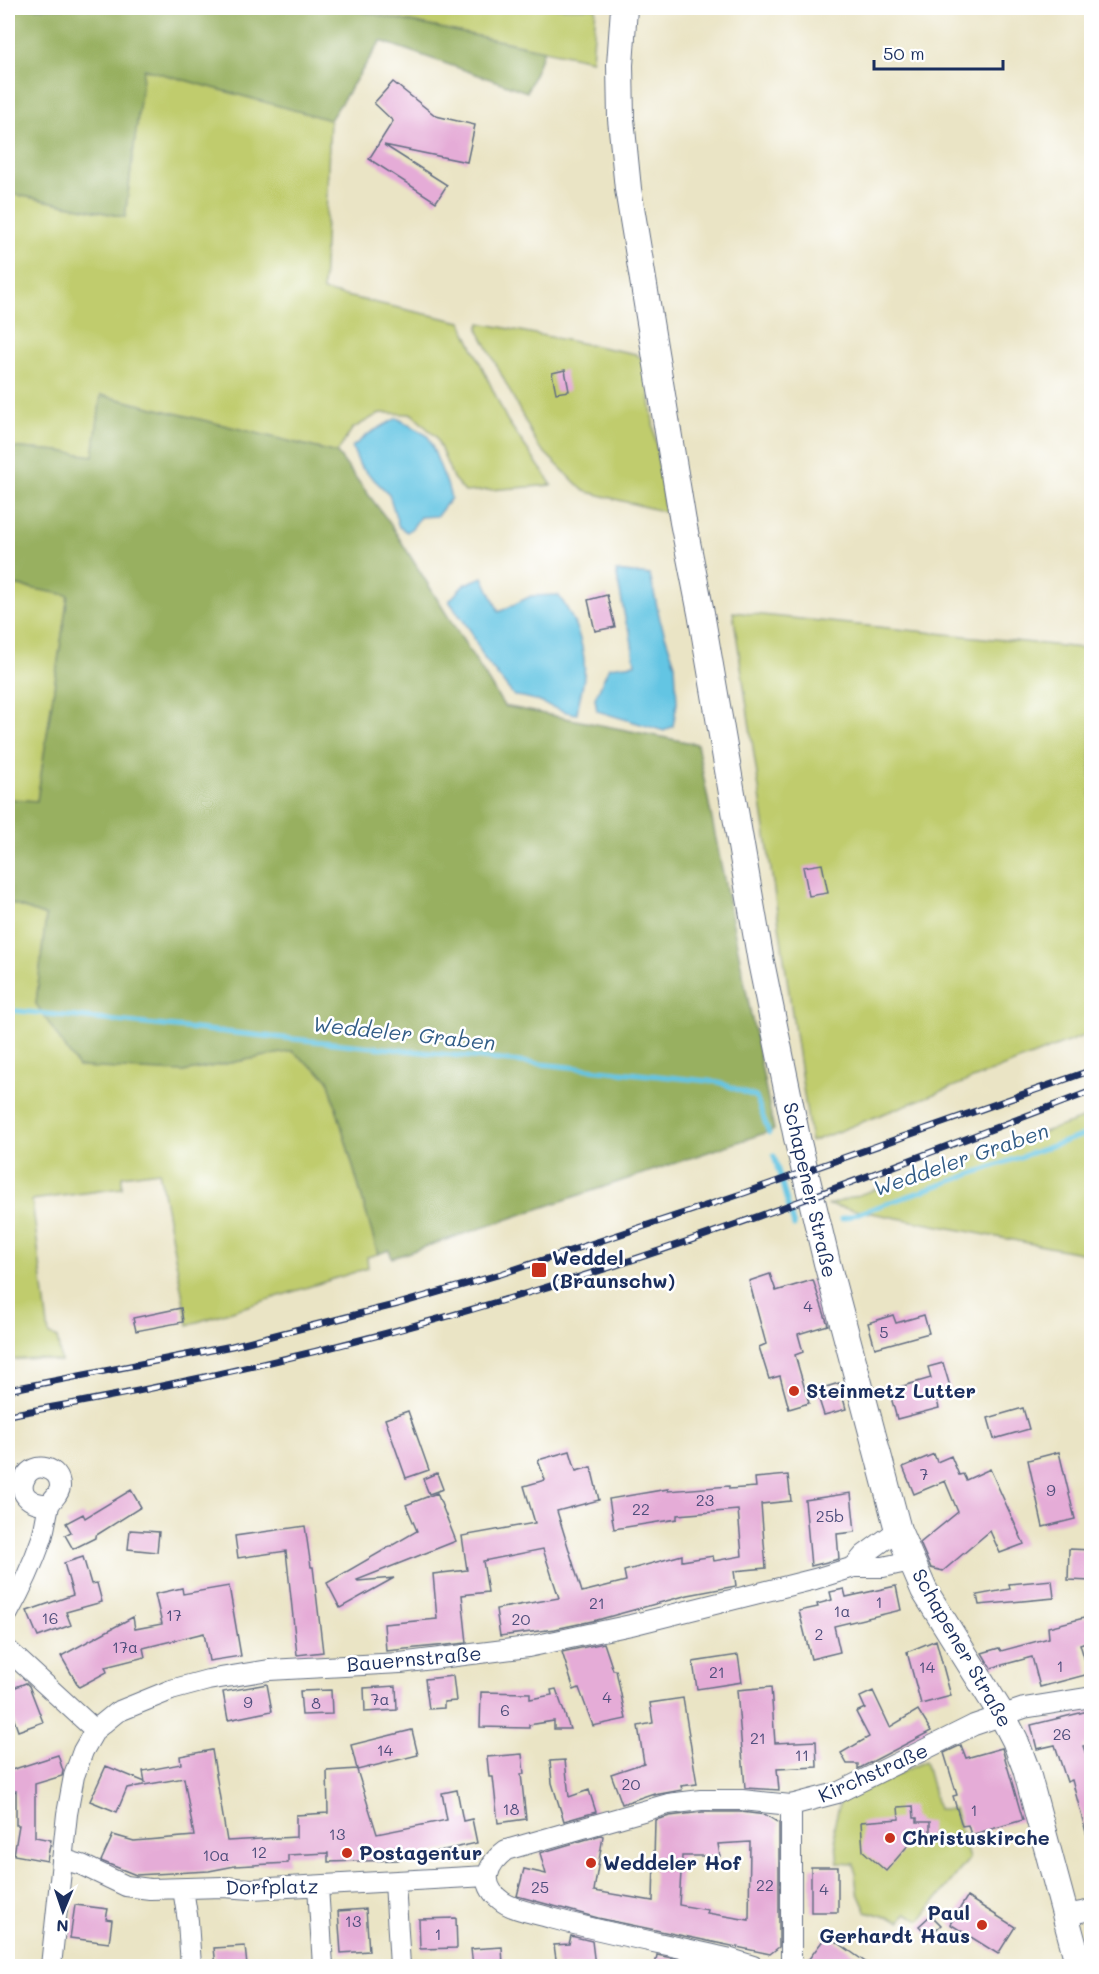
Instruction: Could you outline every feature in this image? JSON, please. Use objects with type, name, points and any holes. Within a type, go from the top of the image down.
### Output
[{"type":"street","name":"Schapener Straße","points":[[624,8],[620,65],[621,119],[628,189],[683,522],[703,624],[761,962],[785,1084],[827,1263],[898,1530],[924,1590],[1002,1715],[1015,1740],[1026,1769],[1079,1966]]},
{"type":"street","points":[[8,1613],[27,1576],[43,1536],[50,1503]]},
{"type":"street","name":"Bauernstraße","points":[[854,1567],[864,1555],[898,1530]]},
{"type":"street","name":"Bauernstraße","points":[[95,1730],[117,1712],[171,1690],[208,1680],[268,1670],[421,1661],[528,1647],[631,1625],[854,1567],[883,1567],[911,1561]]},
{"type":"street","points":[[8,1650],[95,1730],[82,1751],[74,1776],[67,1814],[51,1966]]},
{"type":"street","name":"Kirchstraße","points":[[791,1966],[791,1805],[837,1793],[974,1725],[1046,1702],[1092,1696]]},
{"type":"street","points":[[753,1966],[519,1909],[504,1903],[497,1897],[490,1888],[487,1876],[495,1858],[506,1850],[668,1804],[701,1800],[742,1800],[791,1805]]},
{"type":"street","name":"Dorfplatz","points":[[62,1859],[82,1865],[126,1886],[150,1889],[318,1886],[487,1876]]},
{"type":"street","points":[[395,1882],[400,1966]]},
{"type":"street","points":[[318,1886],[323,1966]]},
{"type":"street","points":[[183,1889],[191,1966]]},
{"type":"street","points":[[1065,1915],[1092,1910]]},
{"type":"green space","points":[[8,8],[344,8],[544,50],[527,92],[381,41],[330,120],[144,69],[125,217],[8,193]]},
{"type":"green space","points":[[344,8],[596,8],[592,60]]},
{"type":"green space","points":[[144,68],[330,120],[323,291],[461,322],[507,420],[552,485],[465,492],[453,478],[436,437],[412,414],[380,413],[352,429],[337,453],[101,395],[94,456],[8,447],[8,193],[125,217]]},
{"type":"green space","points":[[480,323],[636,354],[645,362],[665,512],[584,491],[538,446],[478,329]]},
{"type":"green space","points":[[101,395],[337,453],[389,522],[504,706],[697,744],[774,1130],[392,1258],[389,1250],[378,1254],[328,1079],[292,1051],[183,1072],[78,1067],[36,1004],[46,916],[8,902],[8,799],[37,801],[68,595],[8,584],[8,447],[93,456]]},
{"type":"green space","points":[[8,584],[68,595],[37,801],[8,799]]},
{"type":"green space","points":[[733,612],[1091,649],[1091,1033],[811,1142]]},
{"type":"green space","points":[[8,902],[46,916],[36,1004],[183,1072],[292,1051],[328,1079],[378,1254],[367,1257],[368,1268],[188,1325],[159,1171],[122,1176],[122,1188],[32,1200],[49,1335],[57,1337],[61,1362],[38,1358],[8,1360]]},
{"type":"green space","points":[[1091,1116],[1091,1255],[829,1205]]},
{"type":"green space","points":[[925,1761],[938,1809],[954,1809],[969,1859],[920,1920],[906,1913],[901,1921],[866,1911],[857,1891],[854,1864],[838,1863],[834,1826],[840,1802]]},
{"type":"water","points":[[397,418],[428,436],[451,498],[437,516],[420,517],[407,532],[399,527],[389,494],[360,466],[352,447],[370,433]]},
{"type":"water","points":[[616,571],[650,575],[660,620],[675,665],[677,703],[673,726],[664,731],[597,711],[595,698],[609,667],[635,664]]},
{"type":"water","points":[[483,577],[499,612],[531,596],[558,595],[564,603],[578,633],[583,655],[584,676],[577,714],[514,696],[484,658],[470,630],[449,601],[465,584]]},
{"type":"building","points":[[393,82],[436,116],[475,125],[467,162],[384,145],[447,185],[436,202],[369,159],[393,121],[374,103]]},
{"type":"building","points":[[565,370],[569,391],[556,393],[552,373]]},
{"type":"building","points":[[607,595],[615,627],[595,631],[588,600]]},
{"type":"building","points":[[822,864],[828,893],[809,896],[803,867]]},
{"type":"building","points":[[770,1274],[776,1291],[813,1280],[828,1325],[798,1334],[803,1352],[795,1355],[809,1403],[789,1409],[780,1376],[769,1379],[759,1347],[766,1344],[749,1281]]},
{"type":"building","points":[[181,1308],[183,1322],[136,1331],[133,1318]]},
{"type":"building","points":[[893,1315],[896,1323],[924,1315],[929,1333],[875,1348],[868,1323]]},
{"type":"building","points":[[943,1363],[952,1393],[936,1397],[939,1408],[897,1419],[889,1390],[931,1378],[928,1367]]},
{"type":"building","points":[[839,1383],[846,1409],[824,1415],[816,1390]]},
{"type":"building","points":[[1023,1408],[1029,1429],[994,1439],[988,1418]]},
{"type":"building","points":[[408,1411],[429,1470],[406,1478],[385,1419]]},
{"type":"building","points":[[570,1451],[576,1471],[591,1467],[599,1500],[557,1511],[582,1592],[626,1581],[624,1571],[682,1555],[682,1561],[713,1556],[714,1561],[742,1556],[738,1510],[677,1515],[677,1519],[614,1529],[609,1499],[668,1489],[668,1491],[729,1486],[729,1489],[756,1487],[755,1478],[788,1475],[791,1501],[761,1504],[766,1568],[734,1571],[736,1586],[688,1595],[555,1629],[500,1636],[496,1609],[559,1598],[543,1549],[483,1561],[488,1592],[462,1595],[467,1643],[386,1651],[384,1624],[437,1619],[433,1574],[467,1570],[462,1536],[535,1523],[524,1486],[545,1480],[538,1460]]},
{"type":"building","points":[[1059,1452],[1075,1519],[1043,1527],[1028,1460]]},
{"type":"building","points":[[934,1454],[937,1462],[951,1456],[959,1475],[963,1474],[966,1480],[990,1469],[1024,1544],[1000,1553],[990,1531],[943,1571],[931,1568],[920,1543],[958,1512],[945,1481],[914,1494],[903,1467]]},
{"type":"building","points":[[437,1473],[443,1489],[429,1494],[423,1479]]},
{"type":"building","points":[[131,1490],[141,1507],[95,1538],[73,1549],[65,1535],[71,1532],[66,1523],[83,1514],[85,1518]]},
{"type":"building","points":[[437,1493],[456,1541],[357,1580],[394,1578],[340,1608],[327,1583],[417,1531],[406,1505]]},
{"type":"building","points":[[851,1493],[855,1532],[837,1534],[839,1559],[811,1566],[805,1500]]},
{"type":"building","points":[[305,1526],[311,1567],[313,1567],[323,1652],[297,1655],[286,1551],[238,1558],[235,1536]]},
{"type":"building","points":[[130,1530],[159,1532],[157,1552],[128,1549]]},
{"type":"building","points":[[1069,1549],[1092,1550],[1092,1581],[1068,1580]]},
{"type":"building","points":[[83,1557],[91,1584],[97,1583],[102,1602],[66,1612],[71,1625],[38,1637],[27,1611],[73,1595],[64,1563]]},
{"type":"building","points":[[1052,1580],[1054,1598],[979,1605],[977,1595],[1010,1589],[1009,1584]]},
{"type":"building","points":[[229,1586],[241,1656],[209,1661],[204,1633],[143,1648],[145,1657],[105,1667],[107,1672],[79,1687],[61,1656],[133,1617],[135,1629],[162,1624],[155,1594],[182,1588],[183,1594]]},
{"type":"building","points":[[896,1586],[901,1610],[834,1626],[840,1652],[811,1659],[799,1611],[818,1607],[817,1604],[832,1600],[830,1592],[844,1589],[846,1597]]},
{"type":"building","points":[[1092,1616],[1092,1640],[1080,1644],[1089,1674],[1040,1687],[1032,1657],[991,1668],[982,1653],[999,1648],[1001,1651],[1049,1638],[1048,1627]]},
{"type":"building","points":[[936,1640],[951,1696],[921,1704],[907,1652]]},
{"type":"building","points":[[604,1643],[613,1670],[616,1670],[626,1719],[593,1726],[579,1688],[574,1690],[562,1652]]},
{"type":"building","points":[[738,1655],[742,1682],[697,1689],[693,1662]]},
{"type":"building","points":[[453,1676],[456,1701],[444,1702],[444,1708],[429,1709],[425,1679]]},
{"type":"building","points":[[26,1683],[43,1722],[18,1731],[8,1702],[8,1690]]},
{"type":"building","points":[[267,1684],[272,1711],[228,1720],[223,1692]]},
{"type":"building","points":[[396,1686],[397,1710],[365,1712],[364,1688]]},
{"type":"building","points":[[771,1687],[775,1743],[816,1741],[817,1767],[777,1769],[779,1790],[745,1788],[737,1690]]},
{"type":"building","points":[[556,1689],[570,1729],[554,1729],[554,1721],[529,1725],[529,1728],[480,1727],[481,1692],[530,1693],[530,1699],[552,1695],[551,1690]]},
{"type":"building","points":[[331,1690],[332,1714],[302,1715],[300,1691]]},
{"type":"building","points":[[873,1691],[890,1727],[918,1710],[931,1731],[858,1769],[858,1764],[847,1764],[841,1753],[869,1737],[856,1712],[865,1708],[860,1697]]},
{"type":"building","points":[[683,1698],[697,1784],[681,1786],[682,1790],[654,1795],[654,1793],[622,1804],[611,1774],[644,1763],[638,1726],[653,1723],[650,1703]]},
{"type":"building","points":[[1092,1710],[1092,1744],[1083,1746],[1092,1771],[1092,1835],[1087,1836],[1072,1780],[1067,1782],[1055,1745],[1037,1749],[1031,1725]]},
{"type":"building","points":[[412,1730],[418,1755],[357,1770],[377,1834],[447,1820],[442,1793],[457,1790],[463,1821],[472,1819],[477,1843],[397,1860],[328,1862],[328,1853],[288,1855],[288,1863],[136,1875],[101,1861],[113,1835],[134,1841],[194,1836],[184,1778],[127,1788],[117,1812],[90,1801],[106,1766],[145,1782],[143,1771],[181,1764],[180,1756],[212,1750],[227,1841],[296,1837],[296,1815],[328,1813],[327,1771],[357,1769],[351,1745]]},
{"type":"building","points":[[961,1745],[966,1758],[1002,1748],[1023,1820],[971,1835],[968,1825],[962,1826],[953,1796],[957,1795],[944,1753]]},
{"type":"building","points":[[522,1754],[524,1774],[521,1774],[526,1819],[498,1823],[493,1777],[489,1777],[487,1757]]},
{"type":"building","points":[[58,1755],[63,1771],[62,1776],[35,1784],[35,1837],[51,1840],[47,1861],[14,1855],[19,1825],[16,1825],[16,1791],[8,1793],[8,1771]]},
{"type":"building","points":[[565,1760],[569,1797],[589,1790],[596,1812],[564,1821],[552,1783],[550,1761]]},
{"type":"building","name":"Christuskirche","points":[[913,1806],[914,1818],[917,1818],[917,1822],[930,1822],[930,1836],[920,1837],[917,1842],[911,1842],[886,1871],[863,1851],[861,1822],[899,1819],[898,1807]]},
{"type":"building","points":[[702,1812],[741,1812],[766,1815],[779,1823],[779,1947],[770,1954],[598,1918],[517,1896],[524,1869],[546,1874],[540,1853],[601,1835],[603,1836],[594,1891],[653,1901],[655,1820]],"holes":[[[750,1842],[749,1920],[707,1913],[708,1910],[679,1905],[682,1856],[720,1856],[718,1844]]]},
{"type":"building","points":[[811,1867],[838,1867],[838,1912],[811,1912]]},
{"type":"building","name":"Paul Gerhardt Haus","points":[[967,1897],[1015,1927],[998,1954],[950,1924]]},
{"type":"building","points":[[75,1905],[108,1909],[106,1919],[112,1920],[109,1943],[70,1938]]},
{"type":"building","points":[[366,1909],[369,1951],[341,1953],[338,1911]]},
{"type":"building","points":[[931,1915],[941,1925],[929,1936],[919,1926]]},
{"type":"building","points":[[456,1918],[457,1948],[420,1949],[419,1919]]},
{"type":"building","points":[[827,1935],[871,1966],[817,1966],[808,1960]]},
{"type":"building","points":[[571,1936],[592,1941],[595,1966],[557,1966],[554,1945],[569,1944]]},
{"type":"building","points":[[245,1946],[247,1966],[216,1966],[214,1948]]},
{"type":"building","points":[[502,1947],[503,1966],[473,1966],[471,1949]]},
{"type":"building","points":[[657,1955],[696,1963],[696,1966],[655,1966]]},
{"type":"waterway","name":"Weddeler Graben","points":[[8,1010],[718,1082],[756,1097],[769,1133]]},
{"type":"waterway","name":"Weddeler Graben","points":[[842,1219],[1092,1132]]},
{"type":"waterway","name":"Weddeler Graben","points":[[774,1156],[794,1226]]},
{"type":"railway","points":[[8,1390],[232,1346],[398,1304],[501,1274],[744,1193],[1092,1070]]},
{"type":"railway","points":[[8,1415],[273,1362],[404,1329],[534,1291],[745,1221],[1092,1091]]},
{"type":"place","name":"Weddel (Braunschw)","points":[[539,1270]]},
{"type":"place","name":"Steinmetz Lutter","points":[[794,1391]]},
{"type":"place","name":"Christuskirche","points":[[890,1838]]},
{"type":"place","name":"Postagentur","points":[[347,1853]]},
{"type":"place","name":"Weddeler Hof","points":[[591,1863]]},
{"type":"place","name":"Paul Gerhardt Haus","points":[[982,1925]]}]
